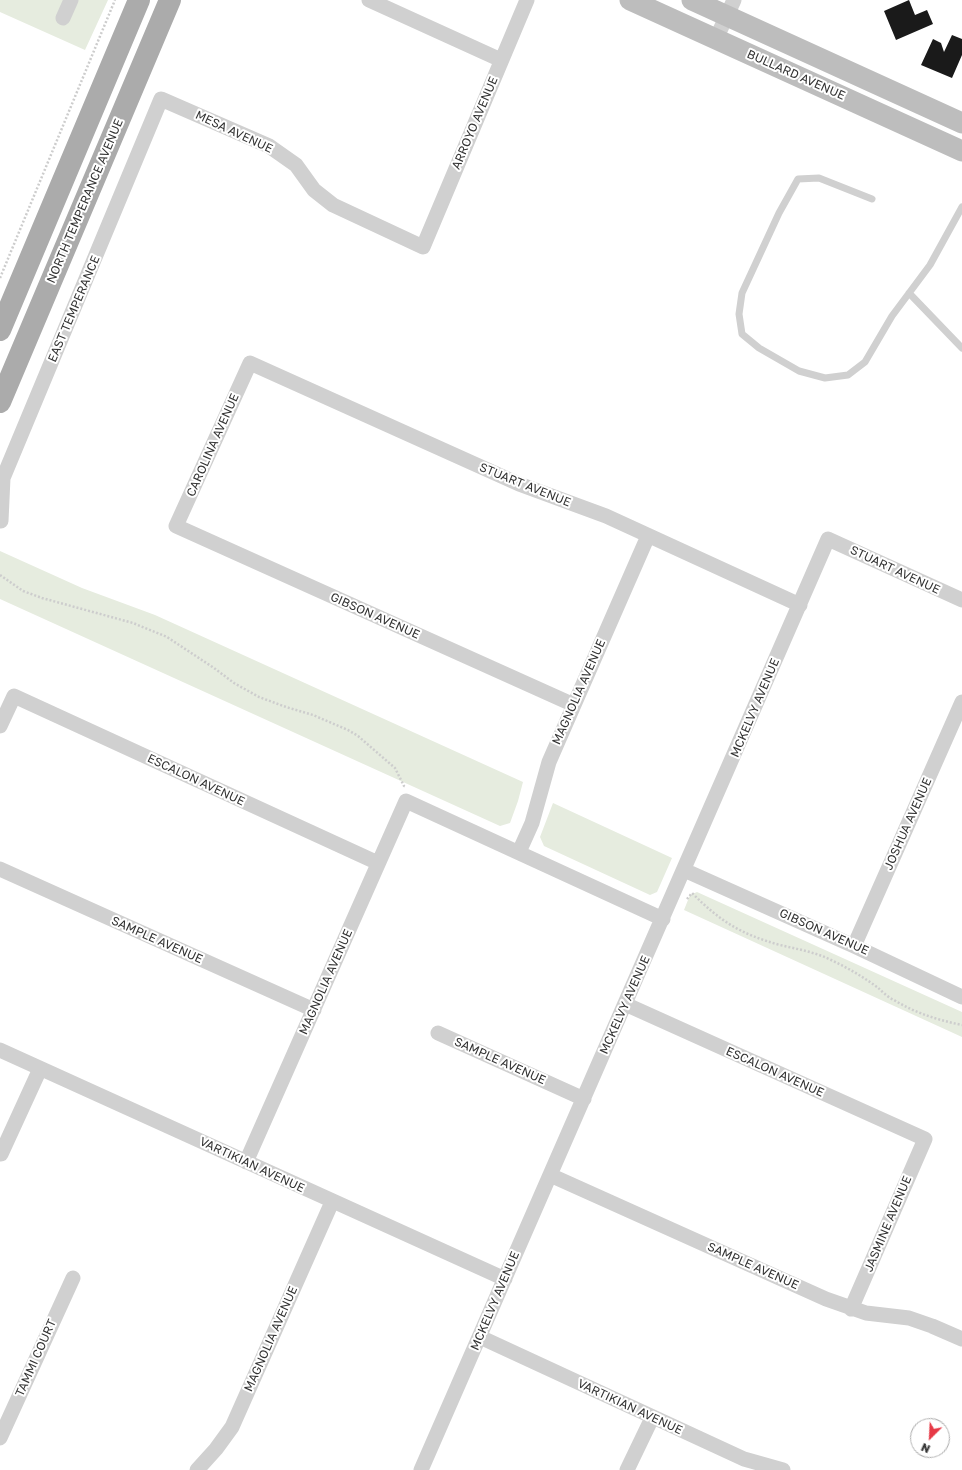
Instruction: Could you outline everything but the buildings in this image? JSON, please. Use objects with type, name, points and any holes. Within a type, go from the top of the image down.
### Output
[{"type":"main road","points":[[0,330],[139,0]]},
{"type":"main road","name":"NORTH TEMPERANCE AVENUE","points":[[0,402],[170,0]]},
{"type":"main road","name":"BULLARD AVENUE","points":[[630,0],[962,151]]},
{"type":"main road","name":"BULLARD AVENUE","points":[[692,0],[730,8],[962,123]]},
{"type":"street","points":[[64,18],[71,0]]},
{"type":"street","points":[[369,0],[501,60]]},
{"type":"street","name":"ARROYO AVENUE","points":[[422,247],[527,0]]},
{"type":"street","points":[[716,39],[730,8]]},
{"type":"street","name":"MESA AVENUE","points":[[161,100],[268,146],[296,165],[314,190],[333,205],[422,247]]},
{"type":"street","name":"EAST TEMPERANCE","points":[[1,521],[3,478],[161,100]]},
{"type":"street","name":"CAROLINA AVENUE","points":[[176,526],[250,363]]},
{"type":"street","name":"STUART AVENUE","points":[[250,363],[483,469],[606,516],[800,605]]},
{"type":"street","name":"GIBSON AVENUE","points":[[176,526],[574,705]]},
{"type":"street","name":"MAGNOLIA AVENUE","points":[[518,852],[532,823],[538,806],[549,762],[648,536]]},
{"type":"street","name":"STUART AVENUE","points":[[828,539],[962,600]]},
{"type":"street","name":"MCKELVY AVENUE","points":[[421,1470],[670,904],[828,539]]},
{"type":"street","name":"ESCALON AVENUE","points":[[0,726],[14,696],[378,863]]},
{"type":"street","name":"JOSHUA AVENUE","points":[[854,946],[962,702]]},
{"type":"street","points":[[408,795],[518,852],[663,919]]},
{"type":"street","name":"MAGNOLIA AVENUE","points":[[246,1162],[408,795]]},
{"type":"street","name":"SAMPLE AVENUE","points":[[0,869],[314,1010]]},
{"type":"street","name":"GIBSON AVENUE","points":[[684,870],[854,946],[962,997]]},
{"type":"street","name":"ESCALON AVENUE","points":[[625,1004],[925,1139]]},
{"type":"street","name":"SAMPLE AVENUE","points":[[438,1033],[584,1099]]},
{"type":"street","name":"VARTIKIAN AVENUE","points":[[0,1050],[332,1202],[505,1279]]},
{"type":"street","points":[[1,1154],[40,1069]]},
{"type":"street","name":"JASMINE AVENUE","points":[[851,1309],[925,1139]]},
{"type":"street","name":"SAMPLE AVENUE","points":[[550,1175],[818,1296],[851,1309],[866,1313],[909,1318],[962,1339]]},
{"type":"street","name":"MAGNOLIA AVENUE","points":[[197,1470],[216,1449],[232,1427],[332,1202]]},
{"type":"street","name":"TAMMI COURT","points":[[0,1438],[73,1278]]},
{"type":"street","name":"VARTIKIAN AVENUE","points":[[480,1337],[652,1418],[744,1459],[783,1470]]},
{"type":"street","points":[[627,1470],[652,1418]]},
{"type":"lane","points":[[872,199],[819,178],[798,179],[779,213],[742,293],[739,314],[742,334],[759,348],[799,371],[825,378],[848,375],[865,362],[892,316],[930,265],[962,207]]},
{"type":"lane","points":[[909,293],[962,348]]},
{"type":"path","points":[[0,278],[115,0]]},
{"type":"path","points":[[0,576],[23,591],[42,598],[133,623],[167,637],[234,683],[259,697],[313,715],[348,730],[374,748],[395,768],[408,795]]},
{"type":"path","points":[[670,904],[682,909],[687,898],[692,893],[710,911],[728,924],[745,933],[761,940],[817,954],[854,972],[892,999],[914,1011],[938,1020],[962,1025]]},
{"type":"shaded area","points":[[0,0],[108,0],[85,50],[0,12]]},
{"type":"shaded area","points":[[0,551],[82,588],[155,615],[523,782],[510,823],[500,826],[0,599]]},
{"type":"shaded area","points":[[553,803],[672,858],[657,892],[650,895],[544,846],[540,837]]},
{"type":"shaded area","points":[[697,892],[962,1012],[962,1037],[684,910],[690,895]]}]
